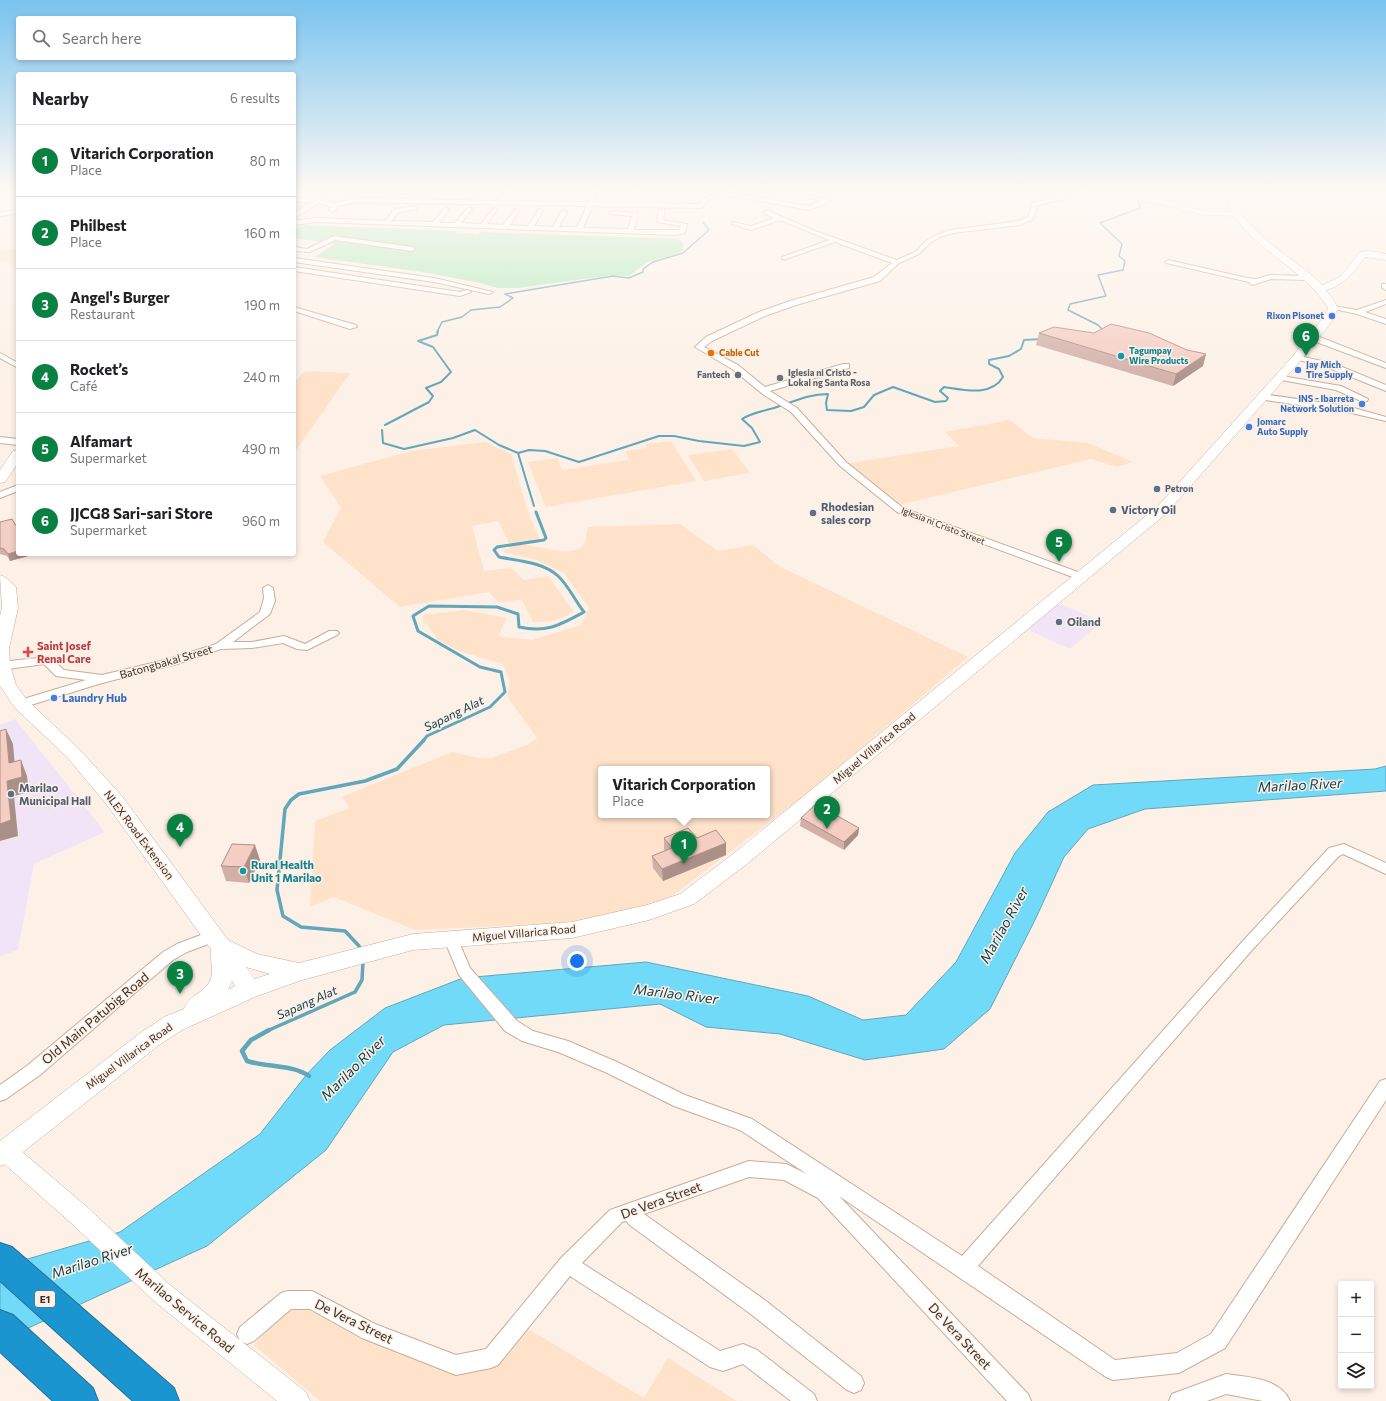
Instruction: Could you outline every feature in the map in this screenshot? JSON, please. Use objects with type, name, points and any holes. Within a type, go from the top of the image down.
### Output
[{"type":"highway","name":"E1","points":[[0,1259],[161,1401]]},
{"type":"highway","points":[[0,1328],[80,1401]]},
{"type":"main road","points":[[1282,256],[1319,289],[1331,302],[1333,308]]},
{"type":"main road","name":"Miguel Villarica Road","points":[[2,1153],[151,1038],[174,1023],[249,990],[299,972],[413,942],[572,930],[649,912],[686,899],[740,859],[1164,509],[1314,338],[1328,319],[1333,308]]},
{"type":"main road","points":[[0,480],[16,457]]},
{"type":"main road","name":"NLEX Road Extension","points":[[0,580],[8,587],[10,596],[10,608],[1,648],[1,665],[8,685],[21,704],[73,753],[114,800],[217,941],[249,990]]},
{"type":"main road","points":[[217,941],[252,961],[299,972]]},
{"type":"main road","points":[[174,1023],[205,1000],[222,983],[224,968],[217,941]]},
{"type":"street","points":[[784,258],[789,256]]},
{"type":"street","points":[[880,256],[896,262]]},
{"type":"street","name":"Iglesia ni Cristo Street","points":[[909,256],[896,262],[877,279],[795,302],[762,314],[709,338],[699,347],[735,367],[764,390],[794,410],[843,464],[900,510],[1082,577]]},
{"type":"street","points":[[1319,289],[1338,282],[1344,278],[1361,256]]},
{"type":"street","points":[[296,260],[434,280],[489,292]]},
{"type":"street","points":[[1168,262],[1222,274],[1233,278],[1258,281]]},
{"type":"street","points":[[296,269],[460,294],[476,289]]},
{"type":"street","points":[[344,276],[356,269]]},
{"type":"street","points":[[1244,286],[1275,277],[1308,278]]},
{"type":"street","points":[[1358,312],[1386,302]]},
{"type":"street","points":[[1333,308],[1358,312],[1386,322]]},
{"type":"street","points":[[296,310],[353,327]]},
{"type":"street","points":[[1314,338],[1386,366]]},
{"type":"street","points":[[0,355],[16,365]]},
{"type":"street","points":[[1298,356],[1332,366],[1386,388]]},
{"type":"street","points":[[764,390],[846,366]]},
{"type":"street","points":[[1279,377],[1338,388],[1364,399]]},
{"type":"street","points":[[1262,397],[1347,409],[1385,419]]},
{"type":"street","points":[[0,440],[16,442]]},
{"type":"street","points":[[0,495],[16,489]]},
{"type":"street","points":[[220,646],[265,614],[269,606],[270,597],[268,588]]},
{"type":"street","name":"Batongbakal Street","points":[[1,665],[47,660],[60,673],[102,679],[173,662],[220,646],[252,645],[284,639],[301,647],[307,647],[334,633]]},
{"type":"street","points":[[21,704],[102,679]]},
{"type":"street","points":[[964,1268],[1242,952],[1334,852],[1344,849],[1386,869]]},
{"type":"street","points":[[451,939],[464,971],[511,1026],[528,1036],[562,1046],[597,1061],[680,1101],[746,1124],[964,1268],[1113,1370],[1179,1363],[1218,1341],[1386,1086]]},
{"type":"street","name":"Old Main Patubig Road","points":[[0,1094],[34,1070],[168,956],[182,948],[217,941]]},
{"type":"street","name":"Marilao Service Road","points":[[2,1153],[79,1215],[162,1293],[297,1401]]},
{"type":"street","name":"De Vera Street","points":[[247,1334],[288,1300],[312,1300],[369,1331],[456,1365],[491,1358],[568,1264],[616,1216],[749,1168],[786,1172],[824,1192],[1021,1401]]},
{"type":"street","points":[[629,1211],[638,1220],[759,1308],[854,1383]]},
{"type":"street","points":[[568,1264],[717,1360],[723,1361],[743,1354],[750,1357],[808,1401]]},
{"type":"street","points":[[1179,1401],[1226,1384],[1264,1390],[1280,1401]]},
{"type":"shaded area","points":[[0,256],[16,256],[16,264],[13,265],[0,260]]},
{"type":"shaded area","points":[[304,371],[350,373],[296,449],[296,380]]},
{"type":"shaded area","points":[[1010,420],[1033,438],[1088,443],[1133,462],[1117,467],[1091,459],[894,506],[843,464],[959,446],[945,432]]},
{"type":"shaded area","points":[[671,441],[696,481],[546,507],[528,462],[557,458],[562,470],[629,460],[626,451],[647,448],[646,444]]},
{"type":"shaded area","points":[[485,442],[511,454],[528,512],[540,540],[509,543],[498,521],[472,526],[484,571],[511,568],[524,580],[548,576],[574,612],[566,616],[553,621],[533,622],[522,600],[498,602],[489,592],[400,607],[323,542],[341,508],[320,476],[411,451]]},
{"type":"shaded area","points":[[732,449],[750,473],[704,481],[688,455]]},
{"type":"shaded area","points":[[680,524],[718,551],[753,545],[779,566],[968,657],[817,786],[672,896],[627,915],[587,922],[415,930],[334,897],[310,907],[315,821],[350,808],[342,797],[452,752],[479,758],[491,758],[529,744],[537,738],[507,696],[510,681],[503,664],[462,652],[438,640],[428,625],[423,622],[423,615],[464,610],[507,618],[498,636],[532,640],[581,625],[589,608],[564,573],[537,560],[503,552],[506,549],[520,544],[565,552],[579,549],[585,543],[588,527]]},
{"type":"shaded area","points":[[1058,603],[1102,622],[1070,649],[1026,629]]},
{"type":"shaded area","points":[[15,719],[105,832],[34,864],[18,950],[0,956],[0,725]]},
{"type":"shaded area","points":[[298,1297],[453,1369],[486,1362],[520,1324],[644,1398],[668,1358],[737,1401],[320,1401],[254,1345]]},
{"type":"green space","points":[[668,256],[649,261],[629,276],[613,275],[518,288],[498,288],[476,282],[422,272],[315,257]]},
{"type":"water","name":"Marilao River","points":[[1386,766],[1386,791],[1145,809],[1088,829],[1064,857],[1035,920],[990,1009],[944,1049],[865,1060],[780,1034],[706,1027],[660,1004],[444,1025],[393,1052],[326,1150],[207,1246],[0,1341],[0,1267],[120,1232],[260,1134],[307,1074],[330,1050],[385,1008],[463,978],[646,962],[808,996],[863,1020],[906,1015],[956,962],[1015,853],[1048,812],[1093,785],[1375,769]]},
{"type":"building","points":[[1111,324],[1149,333],[1187,350],[1206,354],[1176,374],[1039,333],[1054,327],[1094,333]]},
{"type":"building","points":[[12,519],[16,526],[16,552],[8,554],[4,549],[0,548],[0,522]]},
{"type":"building","points":[[6,729],[9,763],[21,760],[22,777],[7,781],[11,820],[0,824],[0,731]]},
{"type":"building","points":[[816,804],[859,828],[844,842],[801,818]]},
{"type":"building","points":[[688,828],[697,838],[716,830],[726,843],[662,869],[652,856],[672,848],[664,838]]},
{"type":"building","points":[[232,844],[255,845],[244,867],[221,866]]},
{"type":"waterway","points":[[437,332],[442,322],[462,317],[471,310],[500,307],[513,298],[505,294],[613,276],[629,278],[643,272],[643,269],[653,262],[672,256]]},
{"type":"waterway","points":[[1104,331],[1098,325],[1068,310],[1070,304],[1106,296],[1098,275],[1123,270],[1125,261],[1119,256]]},
{"type":"waterway","points":[[385,425],[429,402],[433,396],[426,388],[441,382],[451,372],[433,347],[418,341],[437,335],[438,331]]},
{"type":"waterway","points":[[518,453],[529,450],[545,451],[579,462],[659,436],[674,436],[699,441],[744,446],[760,442],[752,428],[742,419],[755,413],[808,397],[828,394],[826,403],[827,410],[851,411],[864,407],[874,395],[893,387],[935,402],[946,401],[948,398],[940,391],[944,387],[960,390],[984,390],[998,383],[1003,377],[999,369],[989,364],[989,360],[1009,356],[1021,349],[1024,340],[1041,339]]},
{"type":"waterway","points":[[382,430],[383,443],[404,449],[453,438],[475,430],[499,445],[518,453]]},
{"type":"waterway","name":"Sapang Alat","points":[[518,453],[534,506]]},
{"type":"waterway","name":"Sapang Alat","points":[[423,741],[427,736],[490,707],[505,692],[501,672],[480,667],[418,631],[413,616],[429,606],[497,607],[518,614],[519,627],[538,629],[553,627],[584,612],[565,584],[552,571],[538,565],[499,557],[494,550],[497,547],[544,540],[546,538],[536,512]]},
{"type":"waterway","name":"Sapang Alat","points":[[361,951],[359,946],[345,931],[301,927],[283,916],[277,890],[285,809],[291,800],[299,794],[365,781],[397,769],[424,740]]},
{"type":"waterway","name":"Sapang Alat","points":[[268,1031],[355,992],[362,980],[363,961]]},
{"type":"waterway","name":"Sapang Alat","points":[[268,1031],[251,1040],[242,1051],[247,1061],[288,1068],[303,1072],[309,1076]]},
{"type":"place","name":"Rixon Pisonet","points":[[1332,316]]},
{"type":"place","name":"Cable Cut","points":[[711,353]]},
{"type":"place","name":"Tagumpay Wire Products","points":[[1121,356]]},
{"type":"place","name":"JJCG8 Sari-sari Store","points":[[1306,356]]},
{"type":"place","name":"Jay Mich Tire Supply","points":[[1298,370]]},
{"type":"place","name":"Fantech","points":[[738,375]]},
{"type":"place","name":"Iglesia ni Cristo - Lokal ng Santa Rosa","points":[[780,378]]},
{"type":"place","name":"INS - Ibarreta Network Solution","points":[[1362,404]]},
{"type":"place","name":"Jomarc Auto Supply","points":[[1249,427]]},
{"type":"place","name":"Petron","points":[[1157,489]]},
{"type":"place","name":"Victory Oil","points":[[1113,510]]},
{"type":"place","name":"Rhodesian sales corp","points":[[813,513]]},
{"type":"place","name":"Alfamart","points":[[1059,562]]},
{"type":"place","name":"Oiland","points":[[1059,622]]},
{"type":"place","name":"Saint Josef Renal Care","points":[[28,652]]},
{"type":"place","name":"Laundry Hub","points":[[54,698]]},
{"type":"place","name":"Marilao Municipal Hall","points":[[11,794]]},
{"type":"place","name":"Philbest","points":[[827,829]]},
{"type":"place","name":"Rocket’s","points":[[180,847]]},
{"type":"place","name":"Vitarich Corporation","points":[[684,864]]},
{"type":"place","name":"Rural Health Unit 1 Marilao","points":[[243,871]]},
{"type":"place","name":"Angel's Burger","points":[[180,994]]}]
